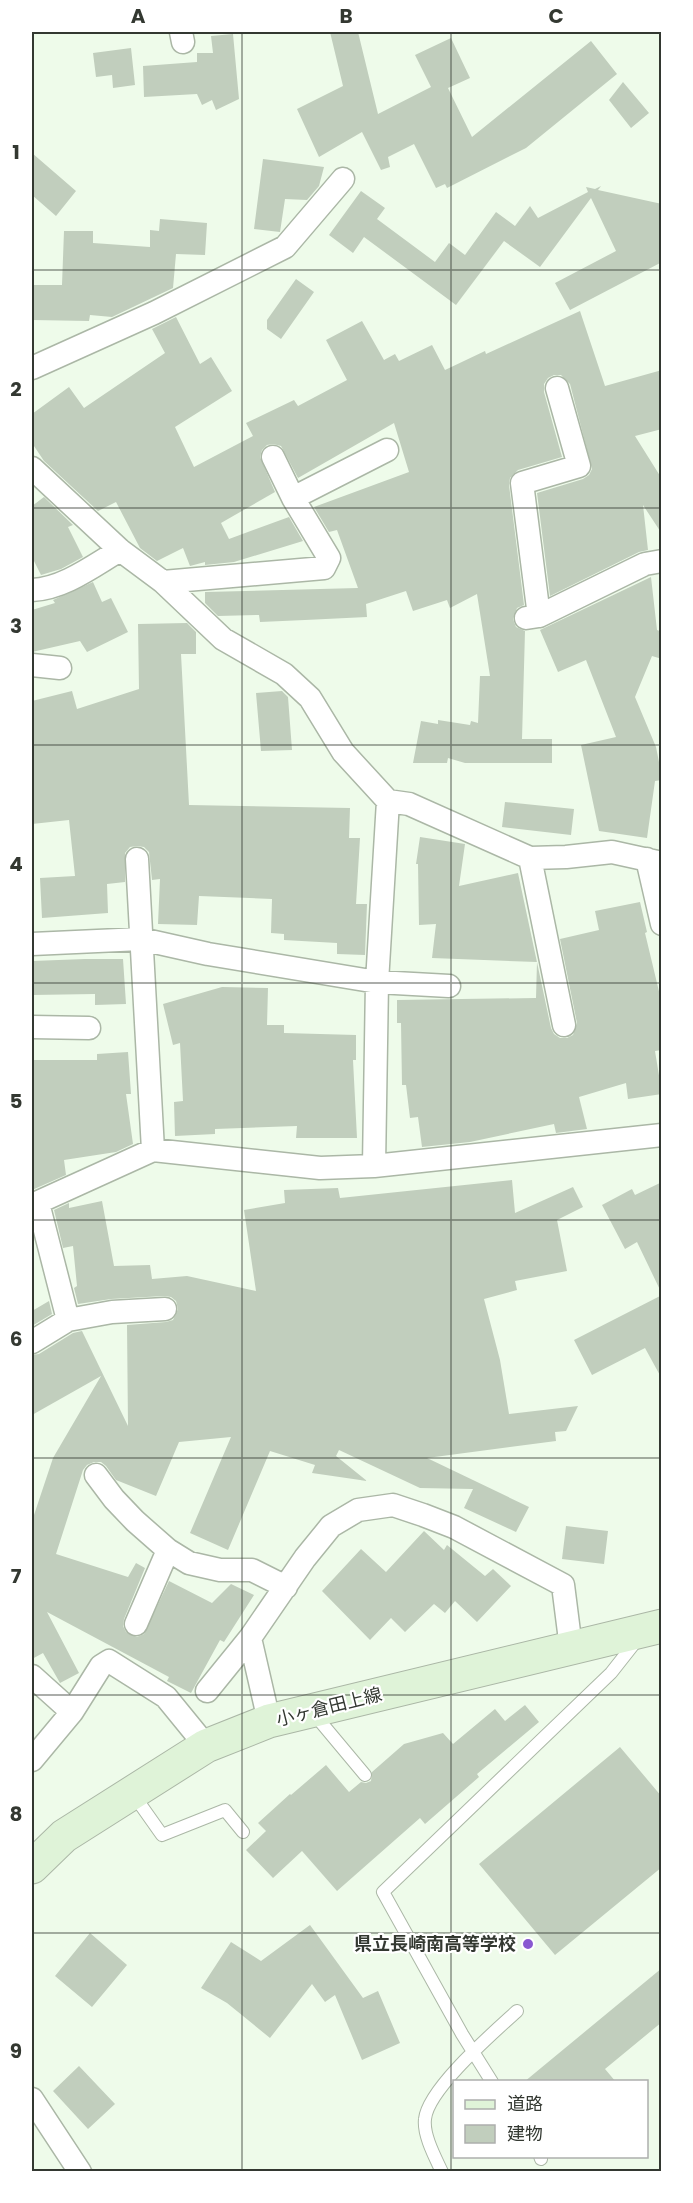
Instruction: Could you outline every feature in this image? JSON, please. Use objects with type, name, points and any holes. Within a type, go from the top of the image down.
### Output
[{"type":"main road","name":"小ヶ倉田上線","points":[[32,1867],[64,1836],[206,1746],[269,1721],[653,1628]]},
{"type":"street","points":[[32,368],[154,313],[285,248],[343,179]]},
{"type":"street","points":[[557,388],[579,466],[522,483],[532,617],[645,564],[662,561]]},
{"type":"street","points":[[293,498],[387,450]]},
{"type":"street","points":[[164,582],[324,568],[329,558],[293,498],[273,457]]},
{"type":"street","points":[[32,468],[120,550],[164,582],[223,639],[284,674],[310,698],[343,752],[388,801],[409,804],[530,858],[566,858],[612,852],[654,861],[662,924]]},
{"type":"street","points":[[32,590],[43,590],[75,577],[120,550]]},
{"type":"street","points":[[32,665],[60,668]]},
{"type":"street","points":[[374,1166],[377,982],[388,801]]},
{"type":"street","points":[[530,858],[564,1025]]},
{"type":"street","points":[[137,859],[153,1150]]},
{"type":"street","points":[[32,944],[141,939],[208,954],[377,982],[449,986]]},
{"type":"street","points":[[32,1027],[89,1028]]},
{"type":"street","points":[[68,1320],[35,1204],[153,1150],[320,1168],[374,1166],[662,1135]]},
{"type":"street","points":[[32,1342],[68,1320],[112,1312],[165,1309]]},
{"type":"street","points":[[96,1474],[135,1521],[168,1550],[189,1563],[220,1570],[252,1570],[286,1587]]},
{"type":"street","points":[[207,1691],[250,1638],[305,1558],[331,1526],[358,1510],[393,1505],[454,1527],[563,1585],[571,1648]]},
{"type":"street","points":[[136,1624],[168,1550]]},
{"type":"street","points":[[250,1638],[269,1721]]},
{"type":"street","points":[[32,1760],[72,1712],[101,1665],[109,1661],[166,1697],[206,1746]]},
{"type":"street","points":[[32,1676],[72,1712]]},
{"type":"street","points":[[32,2099],[80,2172]]},
{"type":"lane","points":[[491,2080],[472,2051],[383,1892],[611,1673],[653,1628]]},
{"type":"lane","points":[[311,1711],[365,1775]]},
{"type":"lane","points":[[132,1793],[162,1835],[225,1810],[243,1832]]},
{"type":"lane","points":[[442,2172],[424,2122],[428,2104],[472,2051],[517,2012]]},
{"type":"building","points":[[330,32],[358,32],[378,114],[431,87],[415,55],[451,38],[470,78],[448,88],[472,137],[591,41],[617,74],[526,148],[447,188],[445,184],[436,188],[414,144],[388,157],[390,167],[381,170],[362,132],[319,157],[297,109],[343,86]]},
{"type":"building","points":[[233,34],[239,99],[216,110],[212,100],[202,105],[197,94],[144,97],[143,66],[197,62],[197,53],[213,53],[211,36]]},
{"type":"building","points":[[131,48],[135,85],[113,88],[112,75],[96,77],[93,53]]},
{"type":"building","points":[[623,82],[649,113],[631,128],[609,100]]},
{"type":"building","points":[[32,153],[76,191],[56,216],[32,195]]},
{"type":"building","points":[[263,159],[324,167],[319,186],[307,200],[285,199],[280,232],[254,229]]},
{"type":"building","points":[[601,186],[598,190],[662,204],[662,262],[570,310],[555,283],[616,251],[591,198],[540,267],[504,241],[456,305],[364,237],[353,253],[329,235],[361,191],[385,208],[377,219],[435,262],[449,243],[465,255],[496,212],[515,226],[530,206],[538,218],[588,192],[586,187],[595,189]]},
{"type":"building","points":[[160,219],[207,223],[205,255],[176,254],[173,288],[112,317],[90,315],[89,321],[32,320],[32,285],[62,285],[64,231],[93,231],[93,243],[150,247],[150,230],[159,231]]},
{"type":"building","points":[[296,279],[314,292],[281,339],[267,329],[267,320]]},
{"type":"building","points":[[580,311],[605,386],[662,370],[662,429],[635,436],[662,479],[662,534],[643,505],[648,550],[639,552],[550,596],[537,493],[583,479],[592,469],[570,384],[561,375],[548,378],[544,384],[544,392],[562,457],[518,470],[510,478],[509,485],[524,605],[517,608],[513,619],[516,627],[525,631],[522,739],[552,739],[552,763],[465,763],[448,758],[447,763],[413,763],[421,721],[438,724],[438,720],[470,725],[471,721],[478,723],[480,676],[490,676],[477,594],[450,608],[447,600],[413,611],[406,591],[366,604],[367,617],[260,622],[259,615],[218,616],[205,603],[205,592],[358,588],[337,530],[329,532],[314,507],[409,472],[394,423],[298,478],[281,446],[267,445],[260,457],[275,492],[221,523],[229,539],[289,517],[303,541],[234,562],[205,565],[205,562],[190,566],[183,548],[157,561],[140,548],[116,502],[98,511],[44,461],[32,443],[32,414],[69,387],[84,408],[165,353],[152,329],[176,317],[200,364],[211,357],[232,391],[175,427],[194,467],[253,436],[246,423],[294,400],[298,406],[347,380],[326,340],[362,321],[384,360],[395,354],[399,361],[432,345],[445,370]]},
{"type":"building","points":[[44,497],[73,525],[68,527],[83,557],[61,569],[41,575],[32,557],[32,506]]},
{"type":"building","points":[[651,577],[657,630],[662,632],[662,659],[652,656],[635,697],[656,747],[662,777],[662,780],[655,781],[647,838],[599,831],[581,745],[616,737],[586,660],[558,672],[540,630]]},
{"type":"building","points":[[93,582],[102,602],[111,598],[128,632],[87,652],[80,641],[32,652],[32,610],[55,603],[53,600]]},
{"type":"building","points":[[187,623],[196,632],[196,654],[181,654],[189,805],[350,808],[349,838],[360,838],[356,904],[367,904],[365,955],[337,954],[337,943],[284,940],[284,934],[271,933],[272,899],[199,896],[197,925],[158,924],[160,879],[152,880],[149,852],[144,847],[137,846],[130,847],[125,853],[125,882],[107,884],[108,913],[42,918],[40,878],[75,876],[69,820],[32,824],[32,701],[72,691],[77,709],[139,689],[138,624]]},
{"type":"building","points":[[282,691],[288,697],[292,750],[261,751],[256,693]]},
{"type":"building","points":[[505,802],[574,809],[571,835],[502,827]]},
{"type":"building","points":[[420,837],[465,844],[459,886],[518,873],[537,962],[432,958],[436,924],[419,925],[418,864],[416,864]]},
{"type":"building","points":[[640,902],[662,1004],[662,1050],[655,1051],[662,1094],[628,1099],[626,1083],[579,1097],[587,1129],[556,1133],[554,1124],[470,1142],[422,1147],[418,1117],[410,1118],[406,1085],[402,1085],[401,1023],[397,1023],[397,1000],[536,998],[537,962],[551,1028],[560,1038],[567,1038],[573,1035],[577,1023],[560,939],[599,930],[595,911]]},
{"type":"building","points":[[123,959],[126,1004],[95,1005],[95,994],[32,995],[32,961]]},
{"type":"building","points":[[222,987],[268,988],[267,1025],[284,1025],[284,1033],[356,1035],[356,1060],[353,1060],[357,1138],[296,1138],[297,1126],[215,1129],[215,1134],[175,1136],[174,1102],[183,1101],[180,1043],[173,1045],[163,1004]]},
{"type":"building","points":[[128,1052],[131,1094],[126,1094],[133,1144],[116,1152],[64,1160],[66,1175],[32,1190],[32,1060],[97,1060],[97,1054]]},
{"type":"building","points":[[512,1180],[515,1213],[573,1187],[583,1207],[557,1220],[567,1271],[515,1281],[517,1290],[484,1299],[500,1360],[509,1414],[578,1406],[566,1431],[555,1432],[556,1441],[427,1458],[529,1507],[516,1532],[464,1508],[473,1489],[420,1488],[339,1450],[336,1456],[367,1481],[312,1473],[315,1465],[270,1451],[228,1550],[190,1533],[231,1437],[179,1442],[156,1496],[116,1480],[106,1466],[101,1462],[94,1462],[83,1470],[56,1554],[128,1577],[136,1563],[145,1568],[124,1619],[123,1626],[126,1632],[137,1637],[144,1634],[169,1581],[212,1603],[231,1584],[254,1595],[224,1642],[220,1640],[191,1693],[167,1681],[169,1677],[47,1612],[79,1673],[60,1683],[43,1653],[32,1659],[32,1521],[53,1458],[101,1376],[32,1415],[32,1355],[39,1354],[73,1333],[82,1331],[128,1426],[127,1325],[173,1320],[178,1309],[176,1301],[164,1296],[111,1299],[78,1304],[74,1288],[77,1286],[73,1246],[63,1248],[54,1210],[69,1203],[69,1208],[102,1201],[114,1266],[150,1265],[152,1279],[187,1276],[256,1291],[244,1210],[285,1203],[284,1190],[338,1188],[340,1198]]},
{"type":"building","points":[[662,1182],[662,1294],[637,1242],[625,1249],[602,1205],[632,1189],[635,1195]]},
{"type":"building","points":[[662,1295],[662,1379],[645,1348],[592,1375],[574,1340]]},
{"type":"building","points":[[49,1301],[52,1314],[32,1326],[32,1311]]},
{"type":"building","points":[[566,1526],[608,1531],[604,1564],[562,1559]]},
{"type":"building","points":[[424,1531],[444,1550],[447,1545],[485,1576],[493,1569],[511,1586],[477,1622],[455,1601],[445,1613],[434,1604],[405,1632],[391,1618],[370,1640],[322,1591],[361,1549],[386,1572]]},
{"type":"building","points":[[525,1705],[539,1722],[477,1774],[479,1777],[425,1824],[420,1818],[337,1891],[302,1851],[273,1878],[246,1850],[266,1831],[258,1823],[326,1765],[349,1792],[361,1782],[371,1781],[372,1772],[404,1744],[443,1733],[453,1744],[495,1709],[505,1721]]},
{"type":"building","points":[[620,1747],[662,1797],[662,1867],[555,1955],[479,1864]]},
{"type":"building","points":[[310,1925],[363,1998],[378,1991],[400,2043],[362,2060],[335,1995],[325,2002],[312,1984],[270,2038],[227,2003],[201,1988],[231,1942],[261,1961]]},
{"type":"building","points":[[90,1933],[127,1965],[92,2007],[55,1976]]},
{"type":"building","points":[[662,1968],[662,2022],[605,2069],[614,2080],[526,2080]]},
{"type":"building","points":[[79,2066],[115,2104],[88,2129],[53,2091]]},
{"type":"place","name":"県立長崎南高等学校","points":[[528,1944]]}]
